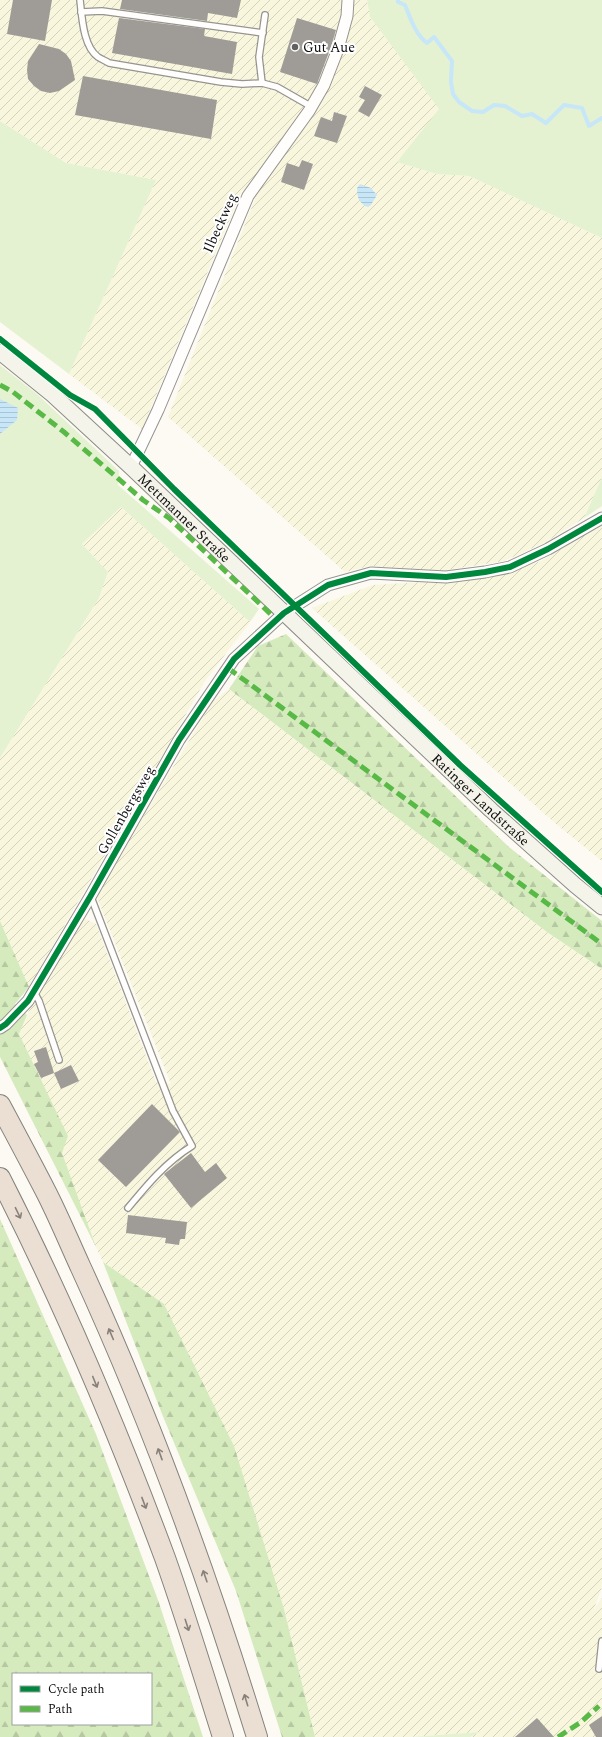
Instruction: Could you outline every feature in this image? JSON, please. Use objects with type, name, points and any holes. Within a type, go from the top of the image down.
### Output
[{"type":"highway","points":[[0,1105],[59,1220],[108,1328],[154,1438],[213,1600],[257,1737]]},
{"type":"highway","points":[[0,1178],[79,1341],[124,1451],[165,1560],[223,1737]]},
{"type":"main road","name":"Mettmanner Straße","points":[[0,352],[53,395],[364,688]]},
{"type":"main road","name":"Ratinger Landstraße","points":[[364,688],[491,810],[575,885],[602,907]]},
{"type":"street","name":"Ilbeckweg","points":[[131,467],[158,410],[248,196],[312,106],[324,85],[338,49],[347,16],[348,0]]},
{"type":"street","name":"Gollenbergsweg","points":[[0,1028],[16,1014],[34,992],[180,740],[231,664],[284,613],[328,585],[371,573],[446,577],[510,567],[548,549],[602,518]]},
{"type":"lane","points":[[80,0],[83,25],[90,48],[97,56],[110,63],[221,82],[242,84],[262,83],[277,87],[312,106]]},
{"type":"lane","points":[[81,12],[102,11],[263,33]]},
{"type":"lane","points":[[262,83],[259,57],[265,15]]},
{"type":"lane","points":[[90,897],[173,1111],[192,1146],[176,1156],[147,1185],[128,1208]]},
{"type":"lane","points":[[34,992],[39,1001],[58,1060]]},
{"type":"lane","points":[[599,1669],[602,1641]]},
{"type":"shaded area","points":[[0,0],[367,0],[370,17],[440,109],[398,162],[437,174],[469,176],[602,238],[602,477],[584,518],[546,542],[504,561],[446,570],[407,570],[370,566],[345,572],[168,417],[255,199],[242,190],[142,429],[69,374],[156,180],[66,163],[0,121]]},
{"type":"shaded area","points":[[121,507],[250,622],[205,681],[29,987],[0,921],[0,758],[99,598],[108,572],[82,544]]},
{"type":"shaded area","points":[[602,525],[602,861],[556,824],[312,608],[373,585],[488,578],[541,561]]},
{"type":"shaded area","points":[[229,689],[547,932],[602,969],[602,1587],[594,1609],[602,1598],[602,1737],[470,1737],[479,1732],[411,1737],[315,1737],[284,1609],[164,1304],[103,1262],[61,1153],[19,1033],[38,991],[84,918],[96,924],[156,1082],[171,1084],[96,895],[213,701]]},
{"type":"green space","points":[[367,0],[602,0],[602,238],[469,176],[437,174],[397,162],[439,109],[370,17]]},
{"type":"green space","points":[[0,121],[66,163],[156,180],[69,374],[0,322]]},
{"type":"green space","points":[[0,365],[37,394],[119,471],[118,485],[259,609],[250,622],[121,507],[82,544],[108,572],[99,598],[0,758]]},
{"type":"green space","points":[[602,477],[602,506],[584,518]]},
{"type":"green space","points":[[286,634],[509,847],[602,921],[602,969],[547,932],[229,689],[258,646]]},
{"type":"green space","points":[[0,921],[29,987],[15,1004],[27,1015],[19,1034],[68,1136],[62,1153],[96,1247],[0,1057]]},
{"type":"green space","points":[[0,1219],[96,1434],[158,1600],[203,1737],[0,1737]]},
{"type":"green space","points":[[103,1262],[164,1304],[234,1446],[284,1609],[315,1737],[282,1737],[236,1591],[162,1414]]},
{"type":"green space","points":[[480,1732],[470,1737],[411,1737]]},
{"type":"water","points":[[360,184],[371,188],[377,195],[368,207],[362,204],[358,197],[357,188]]},
{"type":"water","points":[[0,399],[18,408],[17,420],[0,434]]},
{"type":"building","points":[[13,0],[52,0],[45,41],[7,34]]},
{"type":"building","points":[[122,0],[241,0],[237,18],[208,13],[207,21],[120,9]]},
{"type":"building","points":[[119,18],[205,29],[204,36],[237,42],[232,74],[112,53]]},
{"type":"building","points":[[297,18],[336,30],[317,84],[280,72]]},
{"type":"building","points":[[39,44],[59,49],[66,54],[71,61],[75,80],[59,91],[50,93],[41,91],[28,79],[28,61]]},
{"type":"building","points":[[83,76],[217,100],[211,139],[75,115]]},
{"type":"building","points":[[365,86],[382,95],[369,117],[358,111],[365,100],[359,97]]},
{"type":"building","points":[[334,112],[347,116],[337,143],[314,136],[321,117],[332,121]]},
{"type":"building","points":[[302,160],[313,164],[304,190],[281,182],[287,163],[299,167]]},
{"type":"building","points":[[46,1047],[54,1073],[41,1078],[34,1064],[38,1062],[34,1051]]},
{"type":"building","points":[[71,1065],[79,1081],[61,1089],[54,1073]]},
{"type":"building","points":[[152,1104],[180,1132],[126,1187],[98,1160]]},
{"type":"building","points":[[191,1153],[205,1172],[216,1163],[227,1178],[191,1208],[164,1174]]},
{"type":"building","points":[[128,1215],[187,1222],[185,1239],[180,1239],[179,1245],[165,1243],[166,1238],[126,1233]]},
{"type":"building","points":[[602,1716],[602,1737],[596,1737],[589,1725]]},
{"type":"building","points":[[537,1718],[554,1737],[515,1737]]},
{"type":"waterway","points":[[398,0],[398,2],[405,5],[413,25],[419,35],[427,43],[434,37],[452,61],[451,82],[453,94],[459,102],[472,111],[483,112],[494,105],[505,106],[522,116],[532,114],[546,123],[564,105],[582,108],[589,126],[602,118]]},
{"type":"marked path","points":[[0,385],[13,392],[64,432],[143,500],[169,518],[277,620]]},
{"type":"marked path","points":[[228,668],[602,944]]},
{"type":"marked path","points":[[558,1737],[581,1722],[599,1706]]},
{"type":"cycle path","points":[[0,339],[70,395],[95,409],[174,489],[460,765],[602,892]]},
{"type":"cycle path","points":[[0,1028],[6,1024],[28,1001],[90,897],[179,740],[234,659],[284,613],[328,585],[371,573],[446,577],[510,567],[548,549],[602,518]]},
{"type":"place","name":"Gut Aue","points":[[295,47]]}]
